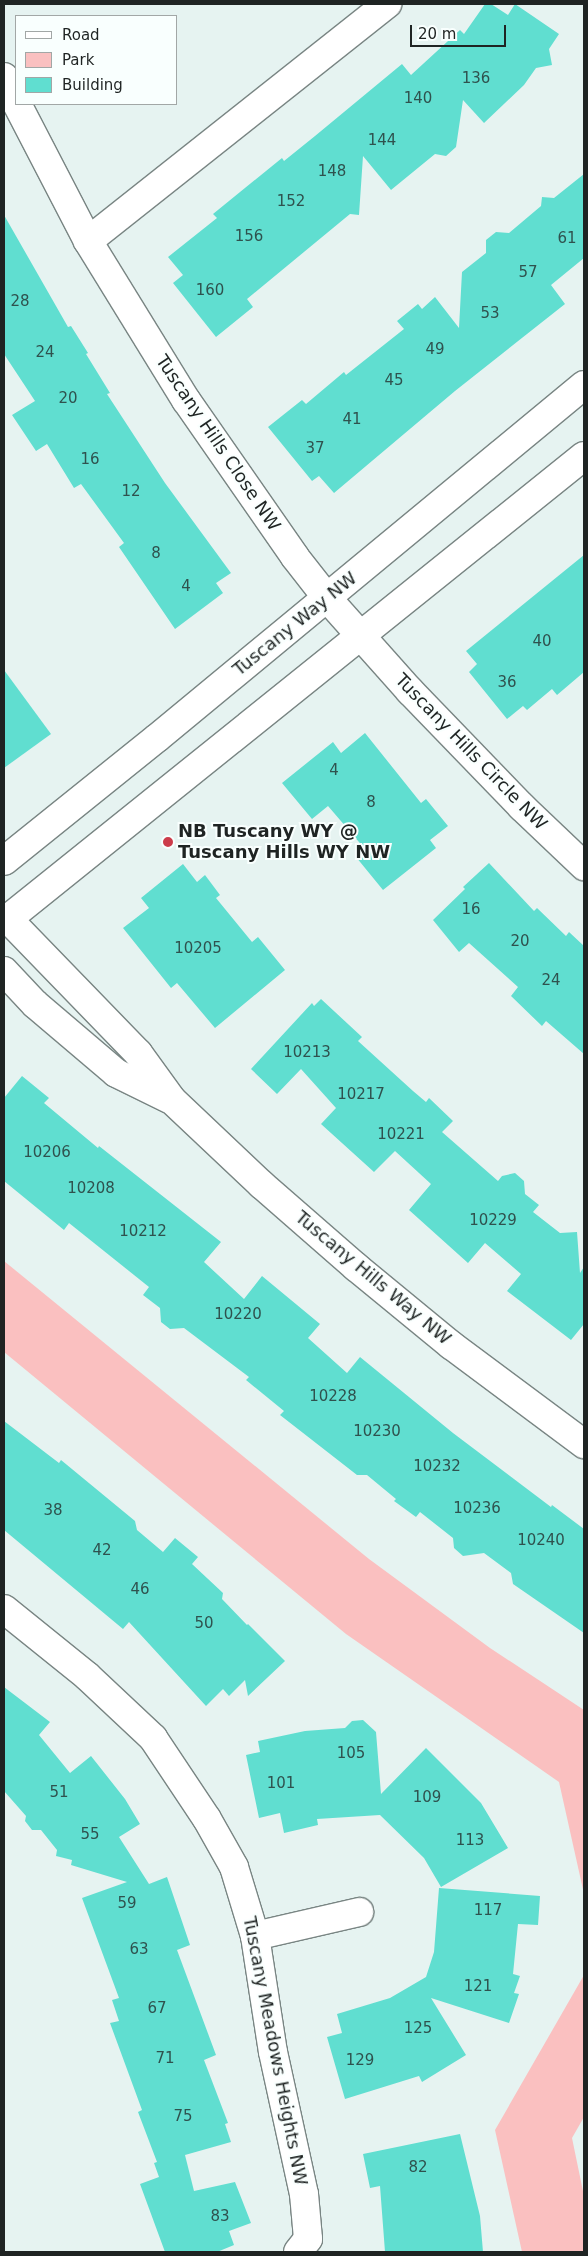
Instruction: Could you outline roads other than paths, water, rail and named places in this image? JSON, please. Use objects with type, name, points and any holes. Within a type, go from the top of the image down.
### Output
[{"type":"street","points":[[88,241],[387,4]]},
{"type":"street","name":"Tuscany Hills Close NW","points":[[4,77],[15,99]]},
{"type":"street","name":"Tuscany Hills Close NW","points":[[18,105],[88,241],[186,400],[295,557],[360,636]]},
{"type":"street","name":"Tuscany Way NW","points":[[4,861],[327,598],[584,385]]},
{"type":"street","points":[[5,918],[584,456]]},
{"type":"street","name":"Tuscany Hills Circle NW","points":[[360,636],[522,807],[584,866]]},
{"type":"street","name":"Tuscany Hills Way NW","points":[[5,918],[138,1053],[172,1100],[262,1185],[451,1345],[584,1444]]},
{"type":"street","name":"Tuscany Hills Way NW","points":[[4,971],[35,1004],[116,1073],[172,1100]]},
{"type":"street","name":"Tuscany Meadows Heights NW","points":[[4,1609],[87,1676],[153,1738],[207,1819],[234,1867],[255,1936],[273,2052],[304,2194],[308,2239],[298,2252]]},
{"type":"street","points":[[255,1936],[358,1912]]},
{"type":"place","name":"NB Tuscany WY @ Tuscany Hills WY NW","points":[[168,842]]}]
